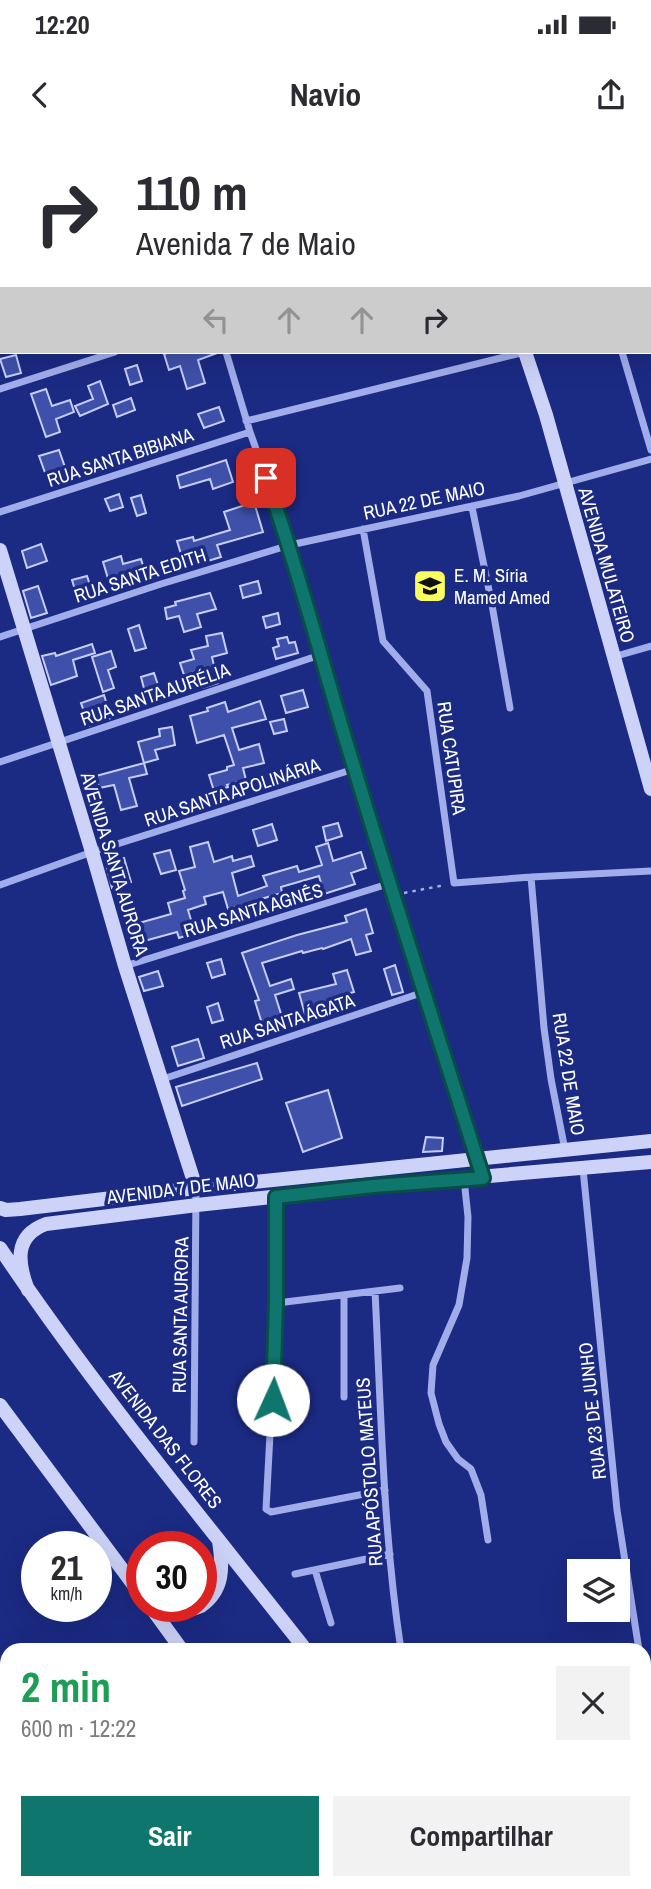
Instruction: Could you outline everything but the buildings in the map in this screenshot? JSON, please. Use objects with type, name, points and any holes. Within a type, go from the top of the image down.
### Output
[{"type":"main road","name":"AVENIDA MULATEIRO","points":[[526,354],[651,789]]},
{"type":"main road","name":"AVENIDA SANTA AURORA","points":[[0,550],[160,1080],[196,1188]]},
{"type":"main road","name":"AVENIDA 7 DE MAIO","points":[[0,1208],[20,1209],[651,1141]]},
{"type":"main road","name":"AVENIDA 7 DE MAIO","points":[[28,1290],[19,1258],[25,1241],[38,1227],[46,1224],[373,1186],[651,1162]]},
{"type":"main road","name":"AVENIDA DAS FLORES","points":[[0,1248],[28,1290],[117,1408],[300,1643]]},
{"type":"main road","points":[[0,1405],[126,1574]]},
{"type":"main road","points":[[217,1585],[222,1562],[218,1539]]},
{"type":"main road","points":[[161,1622],[177,1643]]},
{"type":"street","points":[[0,389],[109,354]]},
{"type":"street","points":[[227,354],[246,421],[289,545],[354,769],[483,1178]]},
{"type":"street","points":[[246,421],[517,354]]},
{"type":"street","points":[[623,354],[651,450]]},
{"type":"street","name":"RUA SANTA BIBIANA","points":[[0,512],[250,432]]},
{"type":"street","points":[[564,485],[651,459]]},
{"type":"street","name":"RUA 22 DE MAIO","points":[[289,545],[564,485]]},
{"type":"street","points":[[472,507],[510,708]]},
{"type":"street","name":"RUA CATUPIRA","points":[[363,529],[383,641],[426,691],[454,883]]},
{"type":"street","name":"RUA SANTA EDITH","points":[[0,637],[289,545]]},
{"type":"street","points":[[613,657],[651,646]]},
{"type":"street","name":"RUA SANTA AURÉLIA","points":[[0,762],[320,655]]},
{"type":"street","name":"RUA SANTA APOLINÁRIA","points":[[0,885],[92,852],[354,769]]},
{"type":"street","points":[[454,883],[651,871]]},
{"type":"street","name":"RUA 22 DE MAIO","points":[[531,877],[544,1028],[565,1150]]},
{"type":"street","name":"RUA SANTA AGNÊS","points":[[125,966],[391,883]]},
{"type":"street","name":"RUA SANTA ÁGATA","points":[[160,1080],[424,992]]},
{"type":"street","name":"RUA 23 DE JUNHO","points":[[583,1168],[617,1510],[638,1643]]},
{"type":"street","points":[[464,1179],[468,1217],[467,1258],[459,1305],[433,1366],[431,1393],[446,1442],[471,1469],[481,1495],[488,1540]]},
{"type":"street","name":"RUA SANTA AURORA","points":[[194,1442],[196,1188]]},
{"type":"street","points":[[276,1197],[273,1400],[266,1509],[271,1512],[385,1490]]},
{"type":"street","points":[[276,1303],[400,1288]]},
{"type":"street","name":"RUA APÓSTOLO MATEUS","points":[[374,1291],[393,1600],[400,1643]]},
{"type":"street","points":[[344,1295],[344,1397]]},
{"type":"street","points":[[295,1574],[390,1554]]},
{"type":"street","points":[[315,1570],[331,1623]]},
{"type":"path","points":[[394,895],[454,883]]},
{"type":"place","name":"E. M. Síria Mamed Amed","points":[[430,586]]},
{"type":"route","points":[[266,478],[289,545],[354,769],[483,1178],[276,1197],[273,1400]]}]
